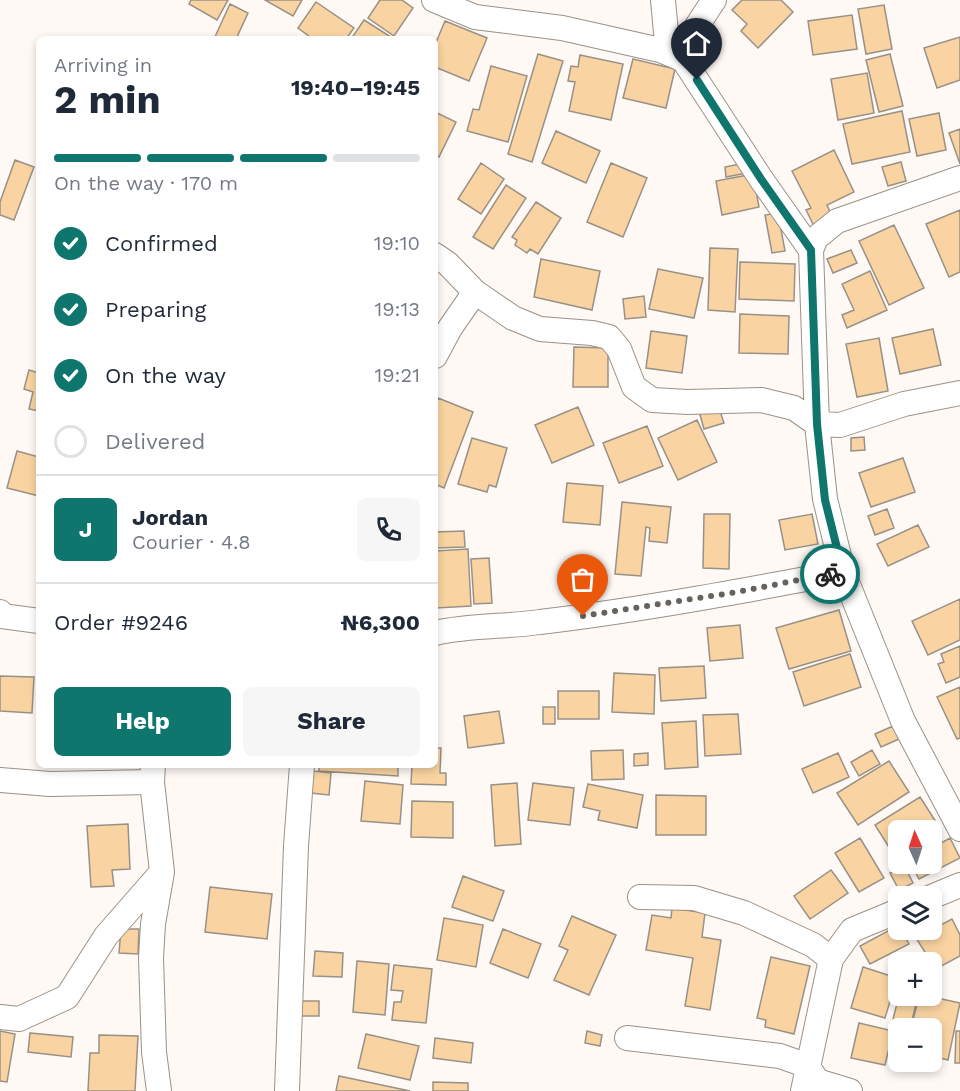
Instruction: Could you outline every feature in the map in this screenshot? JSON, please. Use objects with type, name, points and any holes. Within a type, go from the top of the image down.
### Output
[{"type":"street","points":[[434,0],[475,16],[562,28],[660,50],[684,60]]},
{"type":"street","points":[[663,0],[666,33],[761,179],[811,250]]},
{"type":"street","points":[[684,60],[695,29],[714,0]]},
{"type":"street","points":[[960,178],[837,221],[816,238],[811,250],[817,424],[825,500],[843,572],[903,722],[960,829]]},
{"type":"street","points":[[438,257],[476,292],[513,318],[540,329],[592,333],[609,337],[619,349],[634,387],[652,399],[688,402],[761,400],[794,408],[817,424],[840,424],[904,404],[960,393]]},
{"type":"street","points":[[438,350],[450,328],[476,292]]},
{"type":"street","points":[[438,632],[458,628],[538,622],[737,592],[843,572]]},
{"type":"street","points":[[0,612],[2,616],[36,621]]},
{"type":"street","points":[[286,1091],[296,846],[302,768]]},
{"type":"street","points":[[0,780],[50,784],[152,774],[162,873],[153,924],[151,958],[154,1052],[159,1091]]},
{"type":"street","points":[[0,1017],[19,1019],[67,997],[106,936],[162,873]]},
{"type":"street","points":[[942,893],[960,885]]},
{"type":"street","points":[[640,897],[693,898],[744,913],[813,945],[831,959]]},
{"type":"street","points":[[803,1091],[831,959],[852,930],[888,915]]},
{"type":"street","points":[[627,1038],[780,1056],[808,1066],[817,1081],[850,1091]]},
{"type":"building","points":[[191,0],[228,0],[217,20],[189,4]]},
{"type":"building","points":[[265,0],[302,0],[293,16]]},
{"type":"building","points":[[380,0],[402,0],[413,8],[394,36],[368,18]]},
{"type":"building","points":[[742,0],[781,0],[793,12],[758,48],[741,31],[747,24],[732,10]]},
{"type":"building","points":[[316,2],[354,28],[348,36],[309,36],[298,28]]},
{"type":"building","points":[[230,4],[248,13],[237,36],[215,36]]},
{"type":"building","points":[[884,5],[892,49],[866,54],[858,9]]},
{"type":"building","points":[[852,15],[857,49],[813,55],[808,21]]},
{"type":"building","points":[[364,20],[389,36],[353,36]]},
{"type":"building","points":[[445,21],[487,38],[469,81],[438,68],[438,38]]},
{"type":"building","points":[[960,37],[960,80],[937,88],[924,48]]},
{"type":"building","points":[[538,54],[563,61],[532,162],[508,154]]},
{"type":"building","points":[[890,54],[903,106],[879,112],[866,60]]},
{"type":"building","points":[[580,55],[623,64],[611,120],[569,111],[575,82],[568,81],[571,66],[578,67]]},
{"type":"building","points":[[633,59],[675,69],[666,108],[623,98]]},
{"type":"building","points":[[491,66],[527,76],[508,142],[467,131],[473,109],[479,110]]},
{"type":"building","points":[[867,73],[874,113],[838,120],[831,79]]},
{"type":"building","points":[[902,111],[910,152],[852,164],[843,124]]},
{"type":"building","points":[[438,113],[456,122],[438,156]]},
{"type":"building","points":[[939,113],[946,150],[917,156],[909,119]]},
{"type":"building","points":[[960,129],[960,164],[949,133]]},
{"type":"building","points":[[556,131],[600,151],[586,183],[542,163]]},
{"type":"building","points":[[834,150],[854,192],[827,205],[832,216],[814,226],[806,210],[811,208],[792,171]]},
{"type":"building","points":[[15,160],[34,167],[14,220],[0,215],[0,202]]},
{"type":"building","points":[[901,162],[906,181],[888,186],[882,167]]},
{"type":"building","points":[[481,163],[504,179],[481,214],[458,199]]},
{"type":"building","points":[[611,163],[647,178],[623,237],[587,222]]},
{"type":"building","points":[[745,163],[747,173],[726,177],[725,167]]},
{"type":"building","points":[[753,174],[759,207],[722,215],[716,181]]},
{"type":"building","points":[[506,185],[526,198],[493,249],[473,237]]},
{"type":"building","points":[[536,202],[561,218],[538,254],[530,249],[527,253],[515,245],[517,240],[512,237]]},
{"type":"building","points":[[960,210],[960,272],[949,277],[926,224]]},
{"type":"building","points":[[778,213],[785,251],[772,253],[765,215]]},
{"type":"building","points":[[894,225],[924,288],[889,305],[859,241]]},
{"type":"building","points":[[710,248],[738,249],[735,312],[708,310]]},
{"type":"building","points":[[851,250],[857,263],[833,273],[827,259]]},
{"type":"building","points":[[541,259],[600,271],[592,310],[534,297]]},
{"type":"building","points":[[740,262],[795,264],[794,301],[739,299]]},
{"type":"building","points":[[658,269],[703,278],[694,318],[649,309]]},
{"type":"building","points":[[870,271],[887,310],[847,328],[842,315],[854,310],[842,284]]},
{"type":"building","points":[[644,296],[646,317],[625,319],[623,299]]},
{"type":"building","points":[[740,314],[789,316],[788,354],[739,353]]},
{"type":"building","points":[[933,329],[941,365],[900,374],[892,338]]},
{"type":"building","points":[[651,331],[687,336],[682,373],[646,368]]},
{"type":"building","points":[[879,338],[888,391],[857,397],[846,344]]},
{"type":"building","points":[[574,347],[608,348],[608,387],[573,387]]},
{"type":"building","points":[[29,370],[36,372],[36,410],[29,409],[33,392],[24,389]]},
{"type":"building","points":[[438,398],[473,412],[444,488],[438,485]]},
{"type":"building","points":[[718,405],[724,423],[704,429],[699,411]]},
{"type":"building","points":[[578,407],[594,445],[552,463],[535,425]]},
{"type":"building","points":[[697,420],[717,462],[678,480],[658,438]]},
{"type":"building","points":[[647,426],[663,466],[619,483],[603,443]]},
{"type":"building","points":[[864,437],[865,450],[851,451],[851,438]]},
{"type":"building","points":[[472,438],[507,448],[496,487],[489,485],[487,492],[458,484]]},
{"type":"building","points":[[17,451],[36,456],[36,495],[7,488]]},
{"type":"building","points":[[903,458],[915,492],[871,507],[859,473]]},
{"type":"building","points":[[567,483],[603,486],[600,525],[563,522]]},
{"type":"building","points":[[622,502],[671,507],[667,543],[649,541],[650,528],[646,527],[641,576],[615,574]]},
{"type":"building","points":[[887,509],[894,528],[875,535],[868,516]]},
{"type":"building","points":[[704,514],[730,514],[729,569],[703,568]]},
{"type":"building","points":[[812,514],[818,544],[785,550],[779,520]]},
{"type":"building","points":[[918,525],[929,547],[888,566],[877,544]]},
{"type":"building","points":[[464,531],[465,547],[438,548],[438,532]]},
{"type":"building","points":[[468,549],[471,606],[438,608],[438,551]]},
{"type":"building","points":[[489,558],[492,603],[474,604],[471,559]]},
{"type":"building","points":[[960,599],[960,640],[928,655],[912,621]]},
{"type":"building","points":[[839,610],[851,651],[789,669],[776,628]]},
{"type":"building","points":[[740,625],[743,658],[710,661],[707,628]]},
{"type":"building","points":[[960,646],[960,677],[946,683],[938,664],[944,662],[941,654]]},
{"type":"building","points":[[850,654],[861,687],[804,706],[793,672]]},
{"type":"building","points":[[704,666],[706,698],[661,701],[659,668]]},
{"type":"building","points":[[614,673],[655,675],[654,714],[612,712]]},
{"type":"building","points":[[0,676],[34,677],[32,713],[0,711]]},
{"type":"building","points":[[960,687],[960,738],[957,739],[937,697]]},
{"type":"building","points":[[558,691],[599,691],[599,719],[558,719]]},
{"type":"building","points":[[543,707],[555,707],[555,724],[543,724]]},
{"type":"building","points":[[499,711],[504,743],[468,748],[464,716]]},
{"type":"building","points":[[738,714],[741,754],[705,756],[703,715]]},
{"type":"building","points":[[696,721],[698,767],[665,769],[662,723]]},
{"type":"building","points":[[893,726],[899,739],[881,747],[875,734]]},
{"type":"building","points":[[438,748],[441,748],[440,773],[446,773],[446,785],[411,784],[412,768],[438,768]]},
{"type":"building","points":[[623,750],[624,779],[592,780],[591,751]]},
{"type":"building","points":[[872,750],[880,764],[859,776],[851,762]]},
{"type":"building","points":[[648,753],[648,765],[634,766],[634,754]]},
{"type":"building","points":[[838,753],[849,777],[813,793],[802,769]]},
{"type":"building","points":[[889,761],[909,792],[858,825],[837,793]]},
{"type":"building","points":[[319,768],[398,768],[398,776],[319,771]]},
{"type":"building","points":[[313,771],[331,773],[329,795],[311,793]]},
{"type":"building","points":[[365,781],[403,785],[400,824],[361,821]]},
{"type":"building","points":[[517,783],[521,844],[495,846],[491,785]]},
{"type":"building","points":[[533,783],[574,788],[570,825],[528,820]]},
{"type":"building","points":[[588,784],[643,795],[637,828],[598,820],[600,811],[583,807]]},
{"type":"building","points":[[656,795],[706,796],[706,835],[656,835]]},
{"type":"building","points":[[920,797],[935,820],[888,820],[888,846],[875,825]]},
{"type":"building","points":[[412,801],[453,802],[453,838],[411,837]]},
{"type":"building","points":[[128,824],[130,869],[112,870],[114,886],[91,887],[87,826]]},
{"type":"building","points":[[860,838],[884,878],[859,892],[835,853]]},
{"type":"building","points":[[950,838],[960,858],[942,867],[942,842]]},
{"type":"building","points":[[831,870],[848,893],[810,919],[794,896]]},
{"type":"building","points":[[891,874],[908,874],[913,883],[907,886],[897,886]]},
{"type":"building","points":[[916,874],[929,874],[919,879]]},
{"type":"building","points":[[463,876],[504,891],[493,921],[452,907]]},
{"type":"building","points":[[210,887],[272,894],[267,939],[205,932]]},
{"type":"building","points":[[672,908],[705,913],[702,937],[721,940],[710,1010],[685,1006],[693,958],[646,950],[652,915],[671,918]]},
{"type":"building","points":[[572,916],[616,935],[589,995],[554,980],[568,950],[559,946]]},
{"type":"building","points":[[444,918],[483,925],[476,967],[437,960]]},
{"type":"building","points":[[952,919],[960,935],[960,956],[942,966],[942,952],[925,952],[917,940],[942,940],[942,924]]},
{"type":"building","points":[[121,929],[139,929],[138,954],[119,953]]},
{"type":"building","points":[[503,929],[541,944],[528,978],[490,963]]},
{"type":"building","points":[[888,931],[888,940],[907,940],[909,944],[893,952],[888,952],[888,955],[870,964],[860,946]]},
{"type":"building","points":[[315,951],[343,953],[342,977],[313,976]]},
{"type":"building","points":[[771,957],[810,966],[794,1034],[765,1027],[766,1020],[757,1018]]},
{"type":"building","points":[[357,961],[389,964],[385,1015],[353,1012]]},
{"type":"building","points":[[394,965],[432,969],[426,1023],[392,1020],[394,1002],[401,1002],[403,991],[391,990]]},
{"type":"building","points":[[863,967],[888,975],[889,1006],[885,1018],[851,1008]]},
{"type":"building","points":[[942,999],[960,1003],[948,1060],[942,1058],[942,1018],[914,1018],[917,1006],[942,1006]]},
{"type":"building","points":[[299,1001],[319,1001],[319,1016],[299,1016]]},
{"type":"building","points":[[896,1006],[916,1006],[912,1018],[893,1018]]},
{"type":"building","points":[[859,1023],[888,1030],[888,1052],[885,1065],[851,1058]]},
{"type":"building","points":[[0,1031],[15,1034],[7,1082],[0,1081]]},
{"type":"building","points":[[587,1031],[602,1035],[600,1046],[585,1043]]},
{"type":"building","points":[[956,1031],[960,1031],[960,1063],[955,1063]]},
{"type":"building","points":[[30,1033],[73,1037],[71,1057],[28,1052]]},
{"type":"building","points":[[366,1034],[419,1046],[410,1080],[358,1068]]},
{"type":"building","points":[[99,1035],[138,1036],[135,1091],[88,1091],[90,1053],[99,1053]]},
{"type":"building","points":[[435,1038],[473,1043],[471,1063],[433,1058]]},
{"type":"building","points":[[339,1076],[410,1091],[336,1091]]},
{"type":"building","points":[[433,1082],[468,1083],[468,1091],[433,1091]]},
{"type":"way so far","points":[[583,616],[737,592],[830,574]]},
{"type":"route","points":[[697,80],[761,179],[811,250],[817,424],[825,500],[843,572],[830,574]]}]
